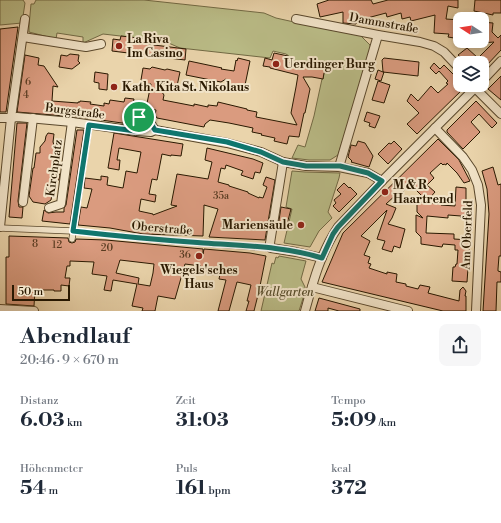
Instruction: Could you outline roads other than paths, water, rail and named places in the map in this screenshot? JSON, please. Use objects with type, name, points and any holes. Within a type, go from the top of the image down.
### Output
[{"type":"street","points":[[0,228],[11,118],[25,19]]},
{"type":"street","name":"Dammstraße","points":[[296,19],[420,42],[434,46],[444,52],[453,61]]},
{"type":"street","points":[[340,166],[378,35]]},
{"type":"street","points":[[23,37],[86,47],[101,44]]},
{"type":"street","points":[[489,74],[501,61]]},
{"type":"street","points":[[305,311],[322,258],[333,234],[338,227],[471,92]]},
{"type":"street","points":[[479,92],[501,114]]},
{"type":"street","points":[[136,131],[134,126],[136,119],[143,116],[147,118],[155,130]]},
{"type":"street","name":"Burgstraße","points":[[0,118],[33,118],[136,131],[151,132],[155,130],[227,142],[261,152],[283,162],[306,166],[340,166],[368,173],[382,181]]},
{"type":"street","points":[[23,202],[33,118]]},
{"type":"street","name":"Kirchplatz","points":[[49,208],[61,204],[72,122]]},
{"type":"street","points":[[72,239],[89,125]]},
{"type":"street","name":"Am Oberfeld","points":[[435,128],[463,157],[472,170],[478,185],[481,205],[476,311]]},
{"type":"street","points":[[271,248],[270,242],[283,162]]},
{"type":"street","name":"Oberstraße","points":[[0,228],[73,231],[160,240],[271,248],[322,258]]},
{"type":"street","points":[[312,287],[408,311]]},
{"type":"street","points":[[0,309],[34,311]]},
{"type":"place","name":"La Riva Im Casino","points":[[119,46]]},
{"type":"place","name":"Uerdinger Burg","points":[[276,64]]},
{"type":"place","name":"Kath. Kita St. Nikolaus","points":[[114,87]]},
{"type":"place","name":"M & R Haartrend","points":[[385,192]]},
{"type":"place","name":"Mariensäule","points":[[301,225]]},
{"type":"place","name":"Wiegels'sches Haus","points":[[199,256]]},
{"type":"park label","name":"Wallgarten","points":[[285,292]]}]
